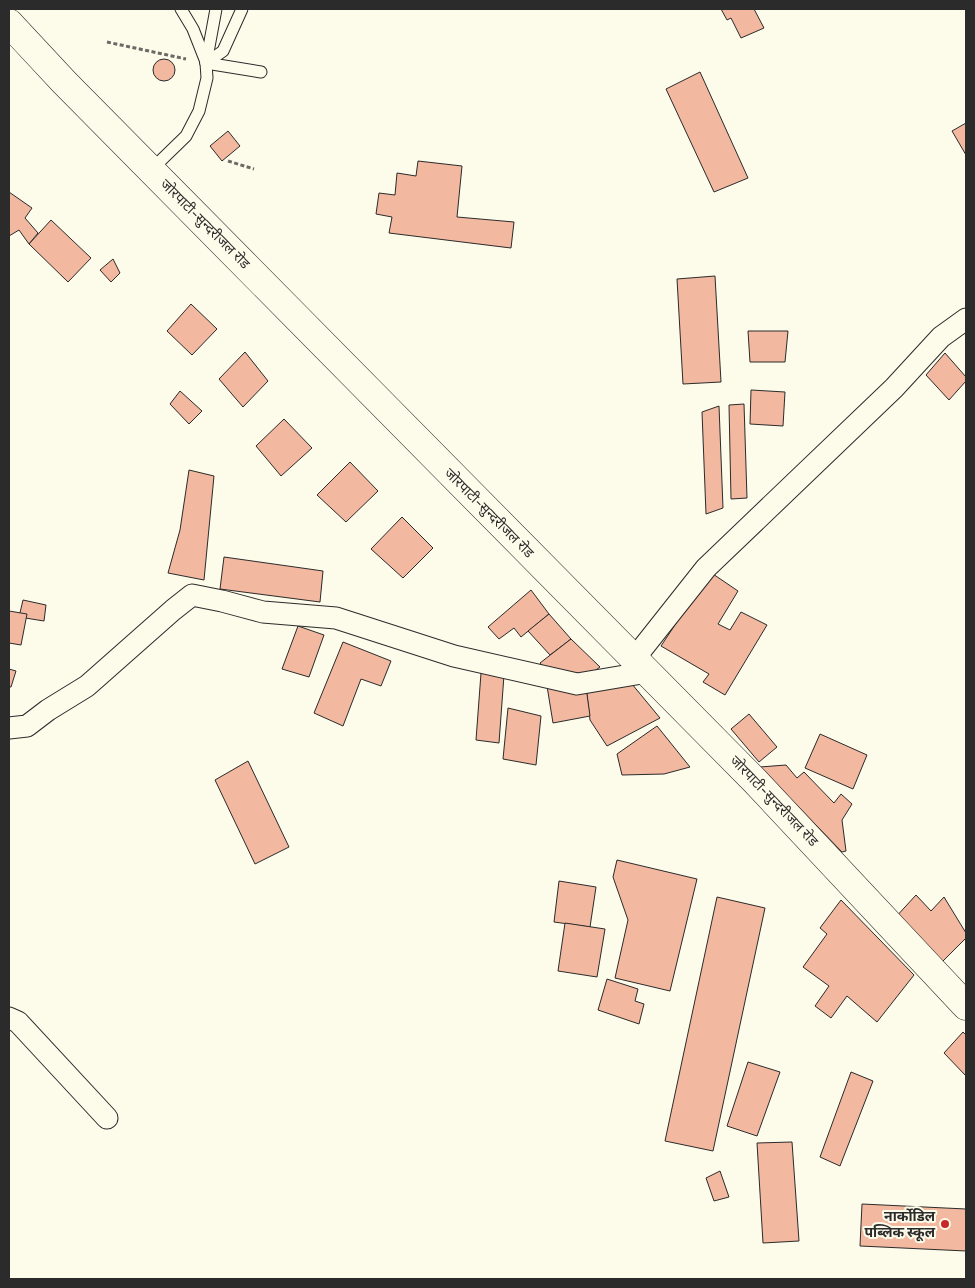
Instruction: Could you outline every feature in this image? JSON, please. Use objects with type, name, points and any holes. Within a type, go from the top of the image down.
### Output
[{"type":"main road","name":"जोरपाटी-सुन्दरीजल रोड","points":[[9,22],[64,82],[755,781],[966,1006]]},
{"type":"street","points":[[9,728],[27,726],[48,710],[87,686],[192,595],[264,612],[336,618],[454,656],[577,684],[641,666],[706,568],[894,388],[941,338],[966,319]]},
{"type":"street","points":[[9,1018],[18,1022],[107,1118]]},
{"type":"lane","points":[[181,9],[193,29],[206,64]]},
{"type":"lane","points":[[151,170],[186,136],[199,111],[207,78],[206,64],[216,9]]},
{"type":"lane","points":[[206,64],[223,52],[242,9]]},
{"type":"lane","points":[[206,64],[261,72]]},
{"type":"path","points":[[107,42],[206,64]]},
{"type":"path","points":[[228,161],[254,169]]},
{"type":"building","points":[[721,9],[754,9],[764,28],[741,38],[731,18],[727,20]]},
{"type":"building","points":[[164,59],[172,62],[175,70],[172,78],[164,81],[156,78],[153,70],[156,62]]},
{"type":"building","points":[[700,72],[748,178],[714,192],[666,89]]},
{"type":"building","points":[[966,123],[966,155],[952,131]]},
{"type":"building","points":[[228,131],[240,146],[222,161],[210,146]]},
{"type":"building","points":[[418,161],[462,166],[457,217],[514,222],[511,248],[389,233],[392,217],[376,214],[379,193],[395,195],[397,173],[416,176]]},
{"type":"building","points":[[9,192],[32,208],[25,218],[38,233],[29,244],[19,230],[9,236]]},
{"type":"building","points":[[51,220],[91,258],[68,282],[29,244]]},
{"type":"building","points":[[113,259],[120,273],[111,282],[100,270]]},
{"type":"building","points":[[715,276],[721,382],[683,384],[677,279]]},
{"type":"building","points":[[191,304],[217,329],[192,355],[167,331]]},
{"type":"building","points":[[748,331],[788,331],[785,362],[750,362]]},
{"type":"building","points":[[245,352],[268,381],[243,407],[219,379]]},
{"type":"building","points":[[945,353],[966,377],[966,381],[949,400],[926,375]]},
{"type":"building","points":[[751,390],[785,392],[783,426],[750,424]]},
{"type":"building","points":[[180,391],[202,411],[189,424],[170,404]]},
{"type":"building","points":[[744,404],[747,498],[731,499],[729,405]]},
{"type":"building","points":[[719,406],[723,508],[706,514],[702,412]]},
{"type":"building","points":[[284,419],[312,448],[281,476],[256,446]]},
{"type":"building","points":[[350,462],[378,491],[346,522],[317,495]]},
{"type":"building","points":[[189,470],[214,476],[204,580],[168,573],[180,530]]},
{"type":"building","points":[[402,517],[433,548],[403,578],[371,549]]},
{"type":"building","points":[[224,557],[323,571],[320,602],[220,589]]},
{"type":"building","points":[[710,572],[738,591],[718,624],[730,630],[741,612],[767,625],[725,695],[703,682],[709,674],[661,646]]},
{"type":"building","points":[[531,590],[549,614],[521,637],[514,628],[499,639],[488,627]]},
{"type":"building","points":[[23,600],[46,605],[44,621],[19,617]]},
{"type":"building","points":[[9,611],[27,614],[21,645],[9,643]]},
{"type":"building","points":[[549,614],[571,639],[550,655],[528,631]]},
{"type":"building","points":[[298,626],[324,635],[309,677],[282,669]]},
{"type":"building","points":[[571,639],[600,667],[582,680],[550,675],[540,663]]},
{"type":"building","points":[[343,642],[391,661],[381,686],[361,679],[343,726],[314,713]]},
{"type":"building","points":[[9,669],[16,671],[11,687],[9,687]]},
{"type":"building","points":[[481,673],[504,675],[499,743],[476,740]]},
{"type":"building","points":[[627,678],[660,718],[607,746],[590,720],[586,687]]},
{"type":"building","points":[[547,686],[586,687],[590,716],[553,723]]},
{"type":"building","points":[[508,708],[541,716],[536,765],[503,759]]},
{"type":"building","points":[[749,714],[777,747],[759,762],[731,729]]},
{"type":"building","points":[[657,726],[690,767],[664,774],[622,775],[617,754]]},
{"type":"building","points":[[820,734],[867,755],[853,789],[805,768]]},
{"type":"building","points":[[248,761],[289,847],[255,864],[215,780]]},
{"type":"building","points":[[786,765],[797,778],[804,772],[834,803],[841,794],[852,804],[842,820],[846,851],[842,852],[760,767]]},
{"type":"building","points":[[617,860],[697,879],[670,991],[615,978],[628,920],[613,877]]},
{"type":"building","points":[[559,881],[596,887],[590,927],[554,922]]},
{"type":"building","points":[[916,895],[931,911],[944,897],[966,933],[966,938],[941,963],[894,919]]},
{"type":"building","points":[[717,897],[765,908],[713,1151],[665,1141]]},
{"type":"building","points":[[841,900],[914,975],[877,1022],[847,996],[831,1018],[815,1006],[829,986],[803,967],[827,934],[820,928]]},
{"type":"building","points":[[565,923],[605,929],[597,977],[558,971]]},
{"type":"building","points":[[607,979],[638,989],[635,1001],[644,1004],[639,1024],[598,1010]]},
{"type":"building","points":[[963,1032],[966,1035],[966,1076],[944,1053]]},
{"type":"building","points":[[748,1062],[780,1072],[757,1136],[727,1126]]},
{"type":"building","points":[[851,1072],[873,1081],[840,1166],[820,1157]]},
{"type":"building","points":[[792,1142],[799,1241],[763,1243],[757,1143]]},
{"type":"building","points":[[720,1171],[729,1197],[714,1201],[706,1178]]},
{"type":"building","points":[[862,1204],[966,1209],[966,1251],[860,1246]]},
{"type":"place","name":"नार्कोडिल पब्लिक स्कूल","points":[[945,1224]]}]
